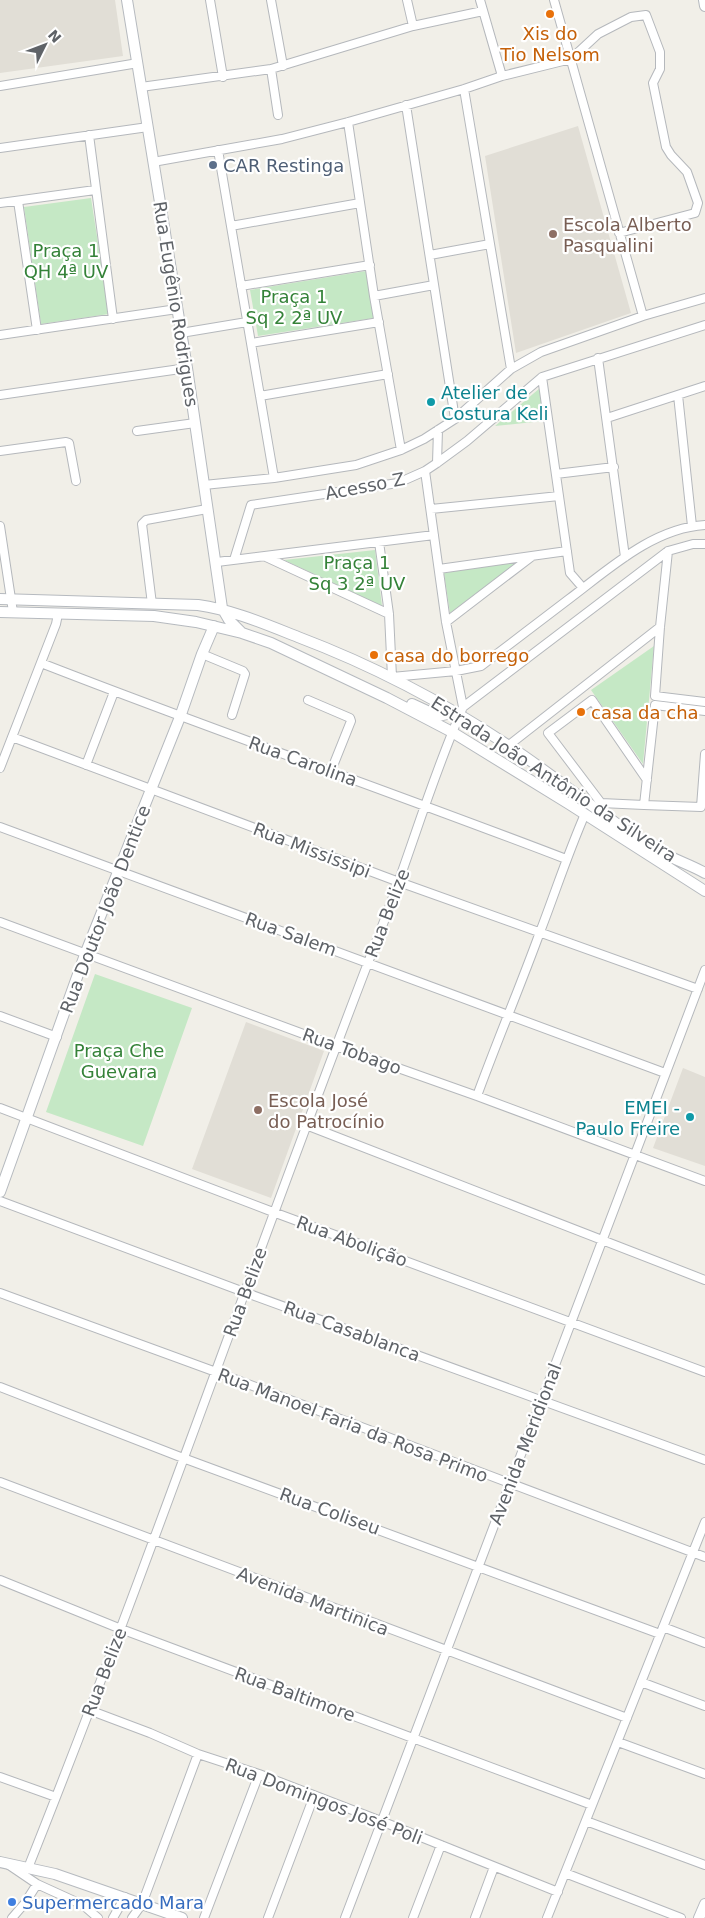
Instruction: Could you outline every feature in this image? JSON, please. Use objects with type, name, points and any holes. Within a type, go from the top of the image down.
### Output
[{"type":"main road","name":"Rua Eugênio Rodrigues","points":[[127,0],[187,368],[222,608]]},
{"type":"main road","points":[[704,0],[705,6]]},
{"type":"main road","name":"Estrada João Antônio da Silveira","points":[[0,599],[198,605],[222,608],[334,650],[392,677],[447,708],[461,711],[662,853],[705,873]]},
{"type":"main road","points":[[41,600],[41,614]]},
{"type":"main road","points":[[86,602],[86,614]]},
{"type":"main road","points":[[222,608],[229,620],[242,633]]},
{"type":"main road","name":"Estrada João Antônio da Silveira","points":[[0,612],[154,616],[214,626],[271,643],[387,698],[452,732],[705,891]]},
{"type":"main road","name":"Rua Doutor João Dentice","points":[[0,1192],[4,1171],[57,1037],[86,952],[180,717],[214,626]]},
{"type":"main road","points":[[387,698],[410,703],[438,716],[447,714],[447,708]]},
{"type":"main road","points":[[690,865],[705,865]]},
{"type":"main road","points":[[4,1863],[55,1874],[182,1918]]},
{"type":"main road","points":[[699,1918],[705,1904]]},
{"type":"street","points":[[210,0],[223,77]]},
{"type":"street","points":[[271,0],[283,66]]},
{"type":"street","points":[[407,0],[413,26]]},
{"type":"street","points":[[480,0],[502,76]]},
{"type":"street","points":[[554,0],[643,316]]},
{"type":"street","points":[[141,87],[271,69],[413,26],[484,11]]},
{"type":"street","points":[[153,162],[282,139],[464,89],[502,76],[571,59],[598,34],[631,17],[646,15],[660,52],[660,69],[653,83],[666,147],[670,155],[687,172],[698,208],[695,212],[619,233]]},
{"type":"street","points":[[0,86],[138,63]]},
{"type":"street","points":[[271,69],[278,116]]},
{"type":"street","points":[[464,89],[511,369]]},
{"type":"street","points":[[406,105],[455,419]]},
{"type":"street","points":[[348,122],[374,296],[402,450]]},
{"type":"street","points":[[0,148],[148,127]]},
{"type":"street","points":[[89,135],[113,318]]},
{"type":"street","points":[[218,150],[274,478]]},
{"type":"street","points":[[0,203],[95,190]]},
{"type":"street","points":[[18,201],[37,330]]},
{"type":"street","points":[[231,226],[360,204]]},
{"type":"street","points":[[430,254],[490,244]]},
{"type":"street","points":[[241,286],[370,265]]},
{"type":"street","points":[[374,296],[434,285]]},
{"type":"street","points":[[204,485],[274,478],[356,465],[402,450],[455,419],[511,369],[541,352],[643,316],[705,298]]},
{"type":"street","points":[[0,335],[177,309]]},
{"type":"street","points":[[181,334],[248,322]]},
{"type":"street","points":[[251,343],[379,322]]},
{"type":"street","name":"Acesso Z","points":[[234,560],[251,505],[398,483],[438,463],[467,441],[542,377],[705,325]]},
{"type":"street","points":[[598,358],[625,557]]},
{"type":"street","points":[[0,395],[187,368]]},
{"type":"street","points":[[260,396],[388,374]]},
{"type":"street","points":[[542,377],[570,573],[583,588]]},
{"type":"street","points":[[607,418],[705,386]]},
{"type":"street","points":[[678,395],[692,526]]},
{"type":"street","points":[[137,431],[195,423]]},
{"type":"street","points":[[438,430],[438,463]]},
{"type":"street","points":[[0,450],[66,442],[69,444],[76,481]]},
{"type":"street","points":[[556,474],[614,467]]},
{"type":"street","points":[[425,471],[446,622],[456,671],[461,711]]},
{"type":"street","points":[[430,509],[559,496]]},
{"type":"street","points":[[152,604],[142,524],[146,520],[207,509]]},
{"type":"street","points":[[379,542],[389,614],[392,677],[456,671],[480,666],[625,557],[659,536],[692,526],[705,525]]},
{"type":"street","points":[[0,526],[13,612]]},
{"type":"street","points":[[216,562],[434,535]]},
{"type":"street","points":[[461,711],[668,551],[693,544],[705,544]]},
{"type":"street","points":[[439,568],[567,551]]},
{"type":"street","points":[[668,551],[655,696],[705,702]]},
{"type":"street","points":[[264,556],[389,614]]},
{"type":"street","points":[[446,622],[533,556]]},
{"type":"street","points":[[0,768],[56,624],[58,614]]},
{"type":"street","points":[[509,745],[660,627]]},
{"type":"street","points":[[202,654],[243,671],[245,674],[232,715]]},
{"type":"street","name":"Rua Carolina","points":[[41,663],[180,717],[566,859]]},
{"type":"street","points":[[86,765],[114,692]]},
{"type":"street","points":[[308,700],[350,718],[351,721],[331,771]]},
{"type":"street","points":[[647,780],[592,700],[548,733],[599,807],[644,805],[703,808],[705,754]]},
{"type":"street","points":[[644,805],[655,705],[705,712]]},
{"type":"street","name":"Rua Belize","points":[[28,1868],[121,1629],[273,1212],[399,882],[461,711]]},
{"type":"street","name":"Rua Mississipi","points":[[12,737],[399,882],[698,989]]},
{"type":"street","points":[[477,1096],[566,859],[585,814]]},
{"type":"street","name":"Rua Salem","points":[[0,827],[665,1073]]},
{"type":"street","name":"Rua Tobago","points":[[0,922],[705,1181]]},
{"type":"street","name":"Avenida Meridional","points":[[345,1918],[705,970]]},
{"type":"street","points":[[0,1016],[57,1037]]},
{"type":"street","name":"Rua Abolição","points":[[0,1108],[273,1212],[705,1372]]},
{"type":"street","points":[[306,1125],[705,1280]]},
{"type":"street","name":"Rua Casablanca","points":[[0,1201],[705,1460]]},
{"type":"street","name":"Rua Manoel Faria da Rosa Primo","points":[[0,1293],[216,1372],[705,1557]]},
{"type":"street","name":"Rua Coliseu","points":[[0,1387],[183,1458],[479,1566],[662,1630],[705,1643]]},
{"type":"street","name":"Avenida Martinica","points":[[0,1482],[627,1718]]},
{"type":"street","points":[[547,1918],[705,1522]]},
{"type":"street","name":"Rua Baltimore","points":[[0,1580],[121,1629],[592,1804]]},
{"type":"street","points":[[641,1682],[705,1706]]},
{"type":"street","name":"Rua Domingos José Poli","points":[[89,1710],[150,1732],[198,1754],[259,1774],[381,1821],[558,1892]]},
{"type":"street","points":[[618,1742],[705,1774]]},
{"type":"street","points":[[132,1918],[142,1904],[198,1754]]},
{"type":"street","points":[[204,1918],[259,1774]]},
{"type":"street","points":[[0,1777],[56,1797]]},
{"type":"street","points":[[268,1918],[314,1796]]},
{"type":"street","points":[[586,1821],[705,1865]]},
{"type":"street","points":[[413,1918],[440,1845]]},
{"type":"street","points":[[4,1863],[37,1884],[83,1905],[98,1918]]},
{"type":"street","points":[[475,1918],[494,1867]]},
{"type":"street","points":[[565,1873],[681,1918]]},
{"type":"street","points":[[12,1918],[25,1903],[37,1884]]},
{"type":"street","points":[[112,1918],[125,1897]]},
{"type":"shaded area","points":[[0,0],[115,0],[123,56],[0,73]]},
{"type":"shaded area","name":"Escola Alberto Pasqualini","points":[[578,126],[631,313],[516,353],[485,156]]},
{"type":"shaded area","name":"Escola José do Patrocínio","points":[[246,1022],[324,1051],[271,1198],[192,1169]]},
{"type":"shaded area","points":[[683,1068],[705,1077],[705,1166],[653,1148]]},
{"type":"green space","name":"Praça 1 QH 4ª UV","points":[[91,198],[109,314],[41,324],[24,207]]},
{"type":"green space","name":"Praça 1 Sq 2 2ª UV","points":[[366,271],[374,318],[258,336],[250,290]]},
{"type":"green space","points":[[540,388],[543,421],[495,426]]},
{"type":"green space","name":"Praça 1 Sq 3 2ª UV","points":[[375,550],[382,606],[284,560]]},
{"type":"green space","points":[[519,561],[450,613],[444,573]]},
{"type":"green space","points":[[654,646],[643,764],[591,690]]},
{"type":"green space","name":"Praça Che Guevara","points":[[95,974],[192,1008],[143,1146],[46,1112]]},
{"type":"place","name":"Xis do Tio Nelsom","points":[[550,14]]},
{"type":"place","name":"CAR Restinga","points":[[213,165]]},
{"type":"place","name":"Escola Alberto Pasqualini","points":[[553,234]]},
{"type":"place","name":"Atelier de Costura Keli","points":[[431,402]]},
{"type":"place","name":"casa do borrego","points":[[374,655]]},
{"type":"place","name":"casa da cha","points":[[581,712]]},
{"type":"place","name":"Escola José do Patrocínio","points":[[258,1110]]},
{"type":"place","name":"EMEI - Paulo Freire","points":[[690,1117]]},
{"type":"place","name":"Supermercado Mara","points":[[12,1902]]}]
